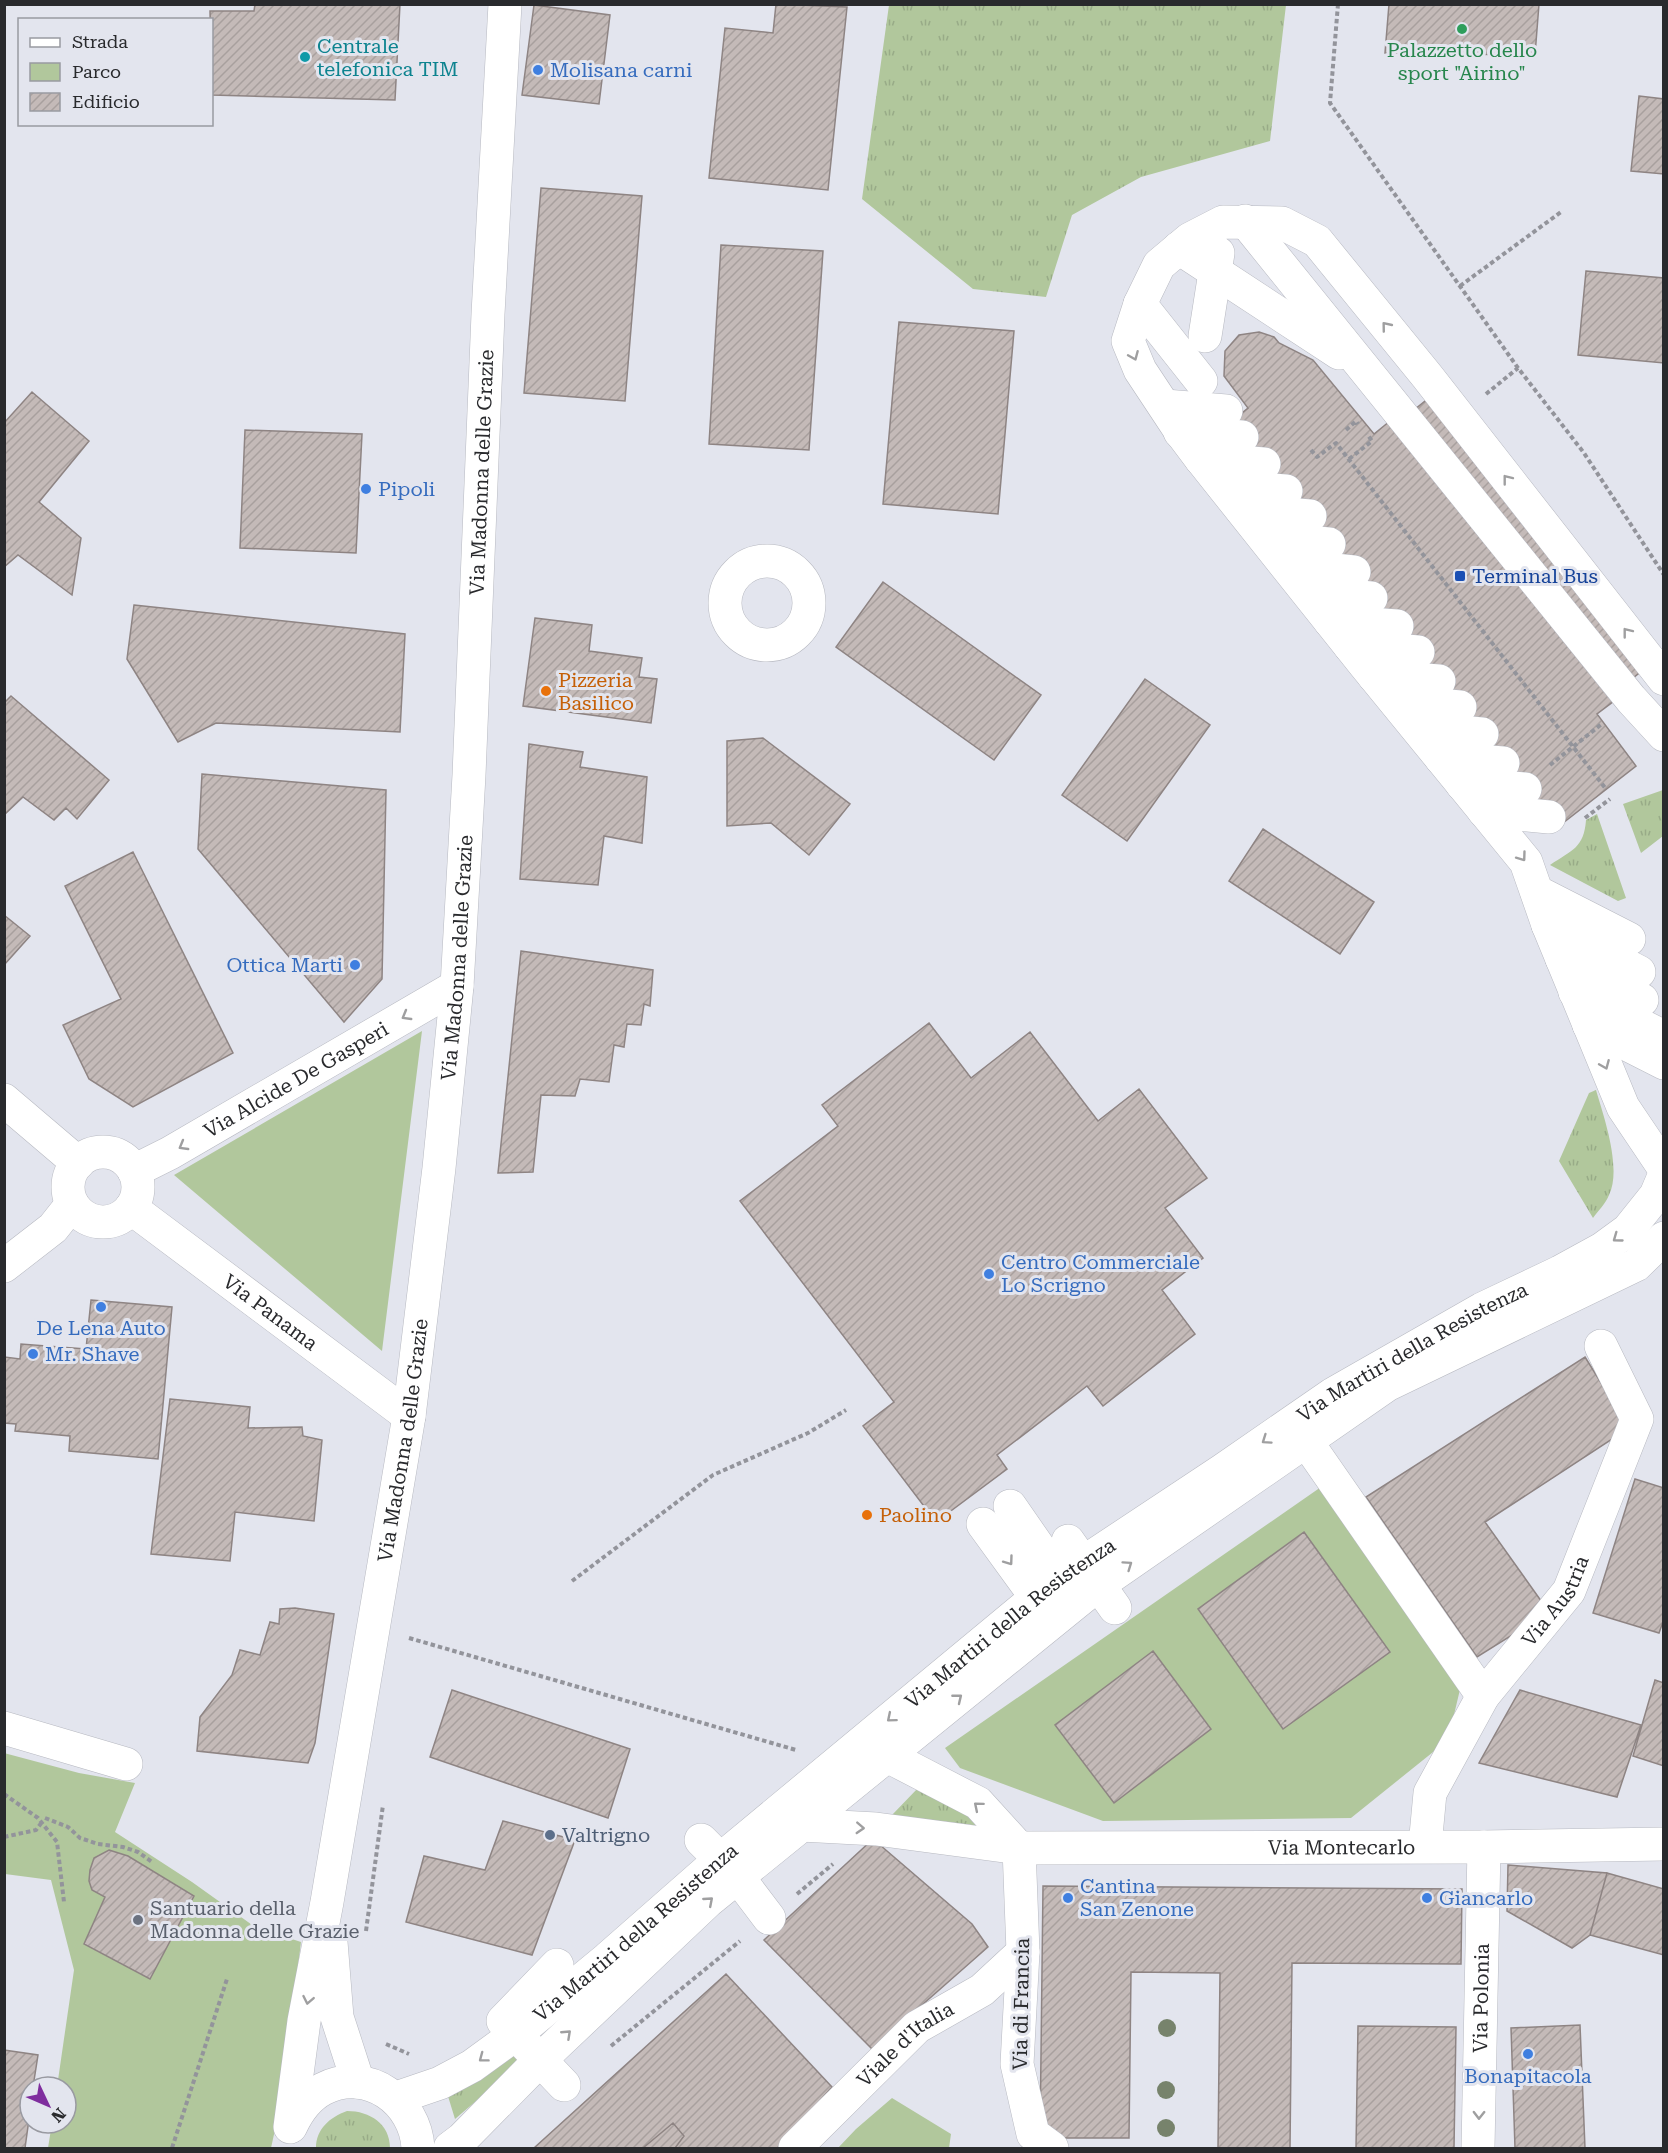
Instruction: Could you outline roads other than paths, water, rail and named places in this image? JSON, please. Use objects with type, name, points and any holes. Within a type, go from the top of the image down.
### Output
[{"type":"main road","name":"Via Madonna delle Grazie","points":[[289,2138],[304,2021],[327,1902],[409,1416],[439,1168],[457,986],[469,774],[488,314],[505,4]]},
{"type":"main road","points":[[1205,336],[1215,272],[1234,221]]},
{"type":"main road","points":[[1234,221],[1366,370],[1624,690],[1664,735]]},
{"type":"main road","points":[[1662,1187],[1623,1107],[1575,992],[1548,925],[1527,862],[1374,676],[1201,459],[1140,370],[1128,341],[1140,304],[1159,265],[1190,239],[1234,221],[1282,223],[1317,241],[1427,376],[1664,679]]},
{"type":"main road","points":[[1179,248],[1366,370]]},
{"type":"main road","points":[[1140,304],[1201,381]]},
{"type":"main road","points":[[1173,419],[1234,424]]},
{"type":"main road","points":[[1201,459],[1264,464]]},
{"type":"main road","points":[[1232,498],[1286,491]]},
{"type":"main road","points":[[1232,498],[1310,516]]},
{"type":"main road","points":[[1264,538],[1329,544]]},
{"type":"main road","points":[[1286,565],[1362,585],[1308,592]]},
{"type":"main road","points":[[1330,621],[1397,626]]},
{"type":"main road","points":[[1350,646],[1418,652]]},
{"type":"main road","points":[[1374,676],[1439,681]]},
{"type":"main road","points":[[1395,701],[1460,707]]},
{"type":"main road","points":[[1417,728],[1482,734]]},
{"type":"main road","points":[[1441,758],[1503,763]]},
{"type":"main road","points":[[1462,784],[1525,789]]},
{"type":"main road","points":[[1484,811],[1549,817]]},
{"type":"main road","points":[[1537,892],[1629,939]]},
{"type":"main road","points":[[1548,925],[1640,986],[1562,959]]},
{"type":"main road","name":"Via Alcide De Gasperi","points":[[134,1171],[170,1153],[457,986]]},
{"type":"main road","points":[[1575,992],[1664,1037]]},
{"type":"main road","points":[[1589,1025],[1664,1064]]},
{"type":"main road","points":[[4,1100],[78,1163]]},
{"type":"main road","points":[[108,1153],[119,1156],[134,1171],[138,1190],[131,1208],[123,1216],[112,1221],[89,1220],[72,1204],[68,1194],[71,1173],[87,1156],[108,1153]]},
{"type":"main road","name":"Via Martiri della Resistenza","points":[[396,2098],[440,2083],[472,2066],[516,2034],[607,1959],[720,1858],[1077,1579],[1223,1470],[1333,1394],[1482,1309],[1602,1249],[1628,1230],[1662,1187]]},
{"type":"main road","points":[[4,1266],[53,1228],[72,1204]]},
{"type":"main road","name":"Via Panama","points":[[131,1208],[409,1416]]},
{"type":"main road","name":"Via Martiri della Resistenza","points":[[720,1858],[801,1825],[894,1749],[1077,1579],[1306,1441],[1387,1385],[1636,1265],[1664,1238]]},
{"type":"main road","name":"Via Austria","points":[[1425,1846],[1430,1793],[1483,1696],[1569,1591],[1637,1419],[1601,1346]]},
{"type":"main road","name":"Via Martiri della Resistenza","points":[[1306,1441],[1483,1696]]},
{"type":"main road","points":[[996,1515],[1077,1579]]},
{"type":"main road","points":[[4,1728],[126,1764]]},
{"type":"main road","points":[[894,1749],[897,1761],[978,1803],[1019,1848]]},
{"type":"main road","name":"Via Montecarlo","points":[[801,1825],[876,1828],[1019,1848],[1484,1847],[1664,1844]]},
{"type":"main road","name":"Via Polonia","points":[[1478,2148],[1484,1847]]},
{"type":"main road","name":"Via di Francia","points":[[1019,1848],[1023,1952],[1017,2064],[1033,2134],[1052,2148]]},
{"type":"main road","points":[[720,1858],[769,1918]]},
{"type":"main road","name":"Via Martiri della Resistenza","points":[[450,2148],[708,1901],[720,1858]]},
{"type":"main road","name":"Via Madonna delle Grazie","points":[[327,1902],[337,2017],[358,2082]]},
{"type":"main road","name":"Viale d'Italia","points":[[795,2148],[917,2027],[982,1989],[1023,1952]]},
{"type":"main road","points":[[557,1965],[503,2021],[564,2085]]},
{"type":"main road","points":[[289,2138],[298,2111],[309,2098],[324,2088],[340,2083],[358,2082],[378,2087],[396,2098],[406,2109],[413,2122],[418,2137],[418,2148]]},
{"type":"place","name":"Palazzetto dello sport \"Airino\"","points":[[1462,29]]},
{"type":"place","name":"Centrale telefonica TIM","points":[[305,57]]},
{"type":"place","name":"Molisana carni","points":[[538,70]]},
{"type":"place","name":"Pipoli","points":[[366,489]]},
{"type":"place","name":"Terminal Bus","points":[[1460,576]]},
{"type":"place","name":"Pizzeria Basilico","points":[[546,691]]},
{"type":"place","name":"Ottica Marti","points":[[355,965]]},
{"type":"place","name":"Centro Commerciale Lo Scrigno","points":[[989,1274]]},
{"type":"place","name":"De Lena Auto","points":[[101,1307]]},
{"type":"place","name":"Mr. Shave","points":[[33,1354]]},
{"type":"place","name":"Paolino","points":[[867,1515]]},
{"type":"place","name":"Valtrigno","points":[[550,1835]]},
{"type":"place","name":"Cantina San Zenone","points":[[1068,1898]]},
{"type":"place","name":"Giancarlo","points":[[1427,1898]]},
{"type":"place","name":"Santuario della Madonna delle Grazie","points":[[138,1920]]},
{"type":"place","name":"Bonapitacola","points":[[1528,2054]]}]
